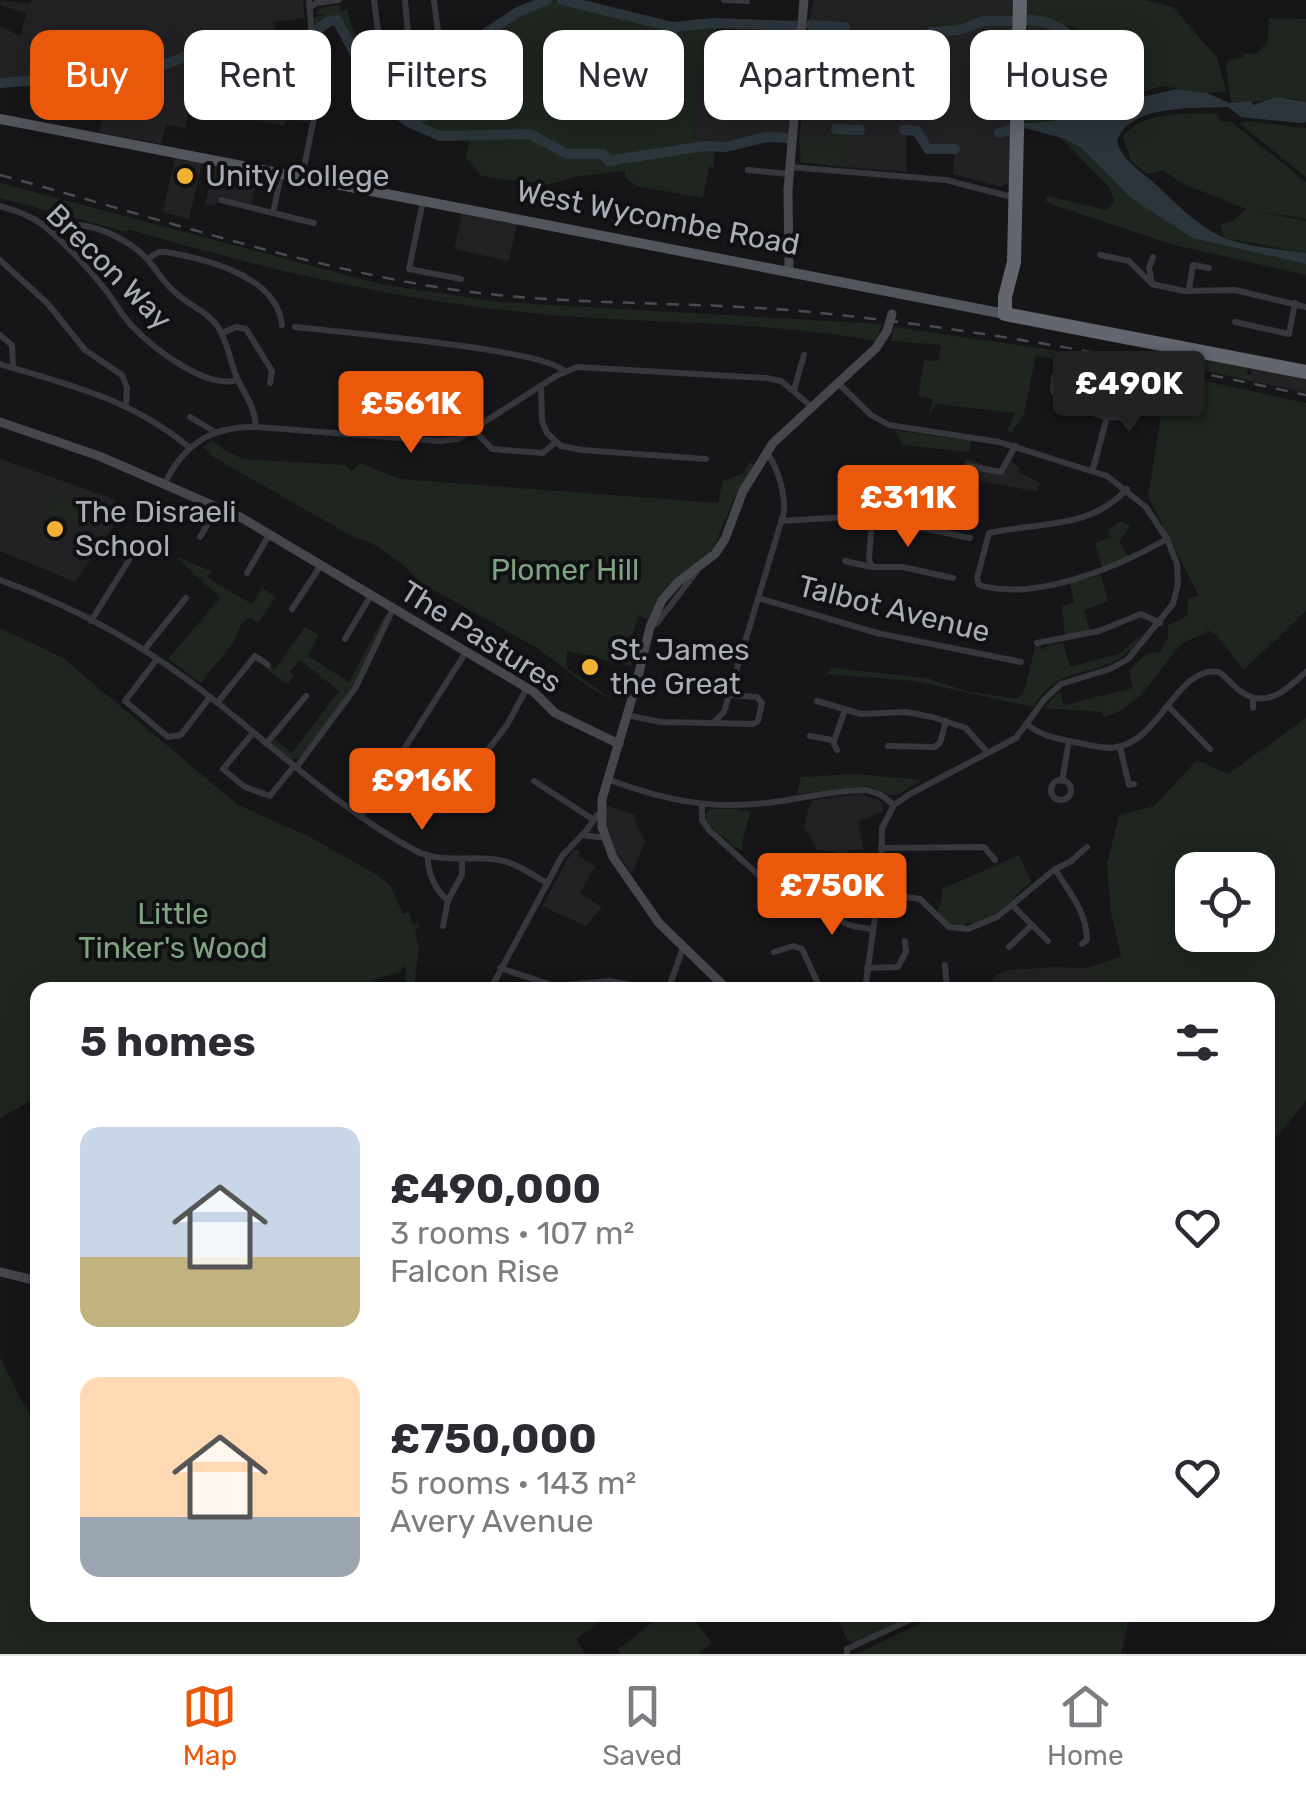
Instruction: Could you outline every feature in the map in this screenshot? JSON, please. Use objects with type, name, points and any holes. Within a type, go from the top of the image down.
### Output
[{"type":"highway","points":[[1005,314],[1014,262],[1020,0]]},
{"type":"highway","name":"West Wycombe Road","points":[[1005,314],[1306,372]]},
{"type":"main road","name":"West Wycombe Road","points":[[0,119],[1005,314]]},
{"type":"street","points":[[302,177],[317,103],[309,4],[340,0]]},
{"type":"street","points":[[374,0],[378,30]]},
{"type":"street","points":[[405,0],[408,30]]},
{"type":"street","points":[[724,0],[746,1]]},
{"type":"street","points":[[788,272],[790,170],[804,0]]},
{"type":"street","points":[[434,1],[438,30]]},
{"type":"street","points":[[748,170],[946,180],[1016,198]]},
{"type":"street","points":[[273,213],[280,174]]},
{"type":"street","points":[[221,200],[314,224]]},
{"type":"street","points":[[423,200],[410,270],[461,279]]},
{"type":"street","name":"Brecon Way","points":[[0,206],[30,217],[51,232],[101,284],[131,326],[154,346],[206,378],[226,383],[238,380]]},
{"type":"street","points":[[51,232],[67,224],[120,239],[147,259],[170,288],[212,319],[222,333],[238,380],[251,401],[256,427]]},
{"type":"street","points":[[147,259],[166,252],[230,268],[244,275],[274,302],[282,325]]},
{"type":"street","points":[[1100,254],[1129,261],[1150,282],[1180,290],[1235,290],[1306,307]]},
{"type":"street","points":[[1150,282],[1153,257]]},
{"type":"street","points":[[0,260],[48,304],[86,350],[122,376],[126,404]]},
{"type":"street","points":[[1189,289],[1193,265],[1208,268]]},
{"type":"street","points":[[720,982],[653,915],[612,857],[599,820],[607,779],[650,627],[670,590],[715,554],[736,505],[766,452],[876,348],[900,294]]},
{"type":"street","points":[[1236,322],[1290,334],[1295,303]]},
{"type":"street","points":[[222,333],[236,327],[246,329],[272,372],[270,383]]},
{"type":"street","points":[[296,327],[496,352],[544,360],[564,371]]},
{"type":"street","points":[[0,335],[12,345],[13,368]]},
{"type":"street","points":[[794,390],[804,355]]},
{"type":"street","points":[[0,364],[126,404],[190,447]]},
{"type":"street","points":[[165,484],[190,447],[216,432],[256,427],[440,441],[458,439],[564,371],[584,366],[780,382],[812,407]]},
{"type":"street","points":[[1054,377],[1052,398],[1107,417],[1126,418],[1139,393]]},
{"type":"street","points":[[838,383],[861,407],[888,424],[1015,446],[1092,469],[1127,489],[1146,507],[1167,539],[1177,564],[1178,584],[1173,604],[1160,623],[1123,662],[1067,680],[1055,688],[1016,738],[894,806],[884,822],[866,982]]},
{"type":"street","points":[[1088,411],[1094,385]]},
{"type":"street","points":[[541,386],[542,421],[556,442],[574,450],[706,459]]},
{"type":"street","points":[[190,417],[216,432]]},
{"type":"street","points":[[1092,469],[1107,417]]},
{"type":"street","name":"The Pastures","points":[[0,422],[45,436],[242,518],[527,688],[555,713],[619,744]]},
{"type":"street","points":[[474,430],[492,449],[543,453],[556,442]]},
{"type":"street","points":[[962,473],[968,466],[1001,472],[1015,446]]},
{"type":"street","points":[[713,723],[724,712],[730,695],[781,521],[784,499],[773,460],[766,452]]},
{"type":"street","points":[[1127,489],[1091,515],[1057,524],[988,532],[977,578],[979,585],[1023,588],[1064,581],[1116,566],[1167,539]]},
{"type":"street","points":[[200,537],[217,508]]},
{"type":"street","points":[[781,521],[872,518],[970,538]]},
{"type":"street","points":[[872,518],[869,560],[873,568]]},
{"type":"street","points":[[247,573],[269,535]]},
{"type":"street","points":[[91,621],[132,557]]},
{"type":"street","points":[[845,561],[873,568],[902,567],[947,579]]},
{"type":"street","points":[[292,609],[321,565]]},
{"type":"street","points":[[0,580],[42,596],[144,650],[214,700],[295,767],[415,850],[428,855],[504,861],[547,883]]},
{"type":"street","name":"The Pastures","points":[[345,639],[370,597]]},
{"type":"street","points":[[144,650],[186,598]]},
{"type":"street","name":"Talbot Avenue","points":[[758,598],[877,633],[1021,662]]},
{"type":"street","points":[[253,733],[222,769],[238,782],[270,796],[356,686],[392,609]]},
{"type":"street","points":[[1042,645],[1099,631],[1141,614],[1160,623]]},
{"type":"street","points":[[362,815],[466,652]]},
{"type":"street","points":[[157,659],[125,701],[168,737],[182,735],[255,656],[268,665]]},
{"type":"street","points":[[1028,725],[1042,734],[1069,741],[1120,747],[1144,733],[1191,678],[1208,670],[1224,674],[1243,694],[1254,698],[1277,695],[1306,672]]},
{"type":"street","points":[[457,790],[507,725],[527,688]]},
{"type":"street","points":[[628,715],[650,721],[758,721],[762,703],[757,697],[730,695]]},
{"type":"street","points":[[266,744],[306,696]]},
{"type":"street","points":[[1253,708],[1254,698]]},
{"type":"street","points":[[817,701],[868,714],[906,712],[946,721],[974,734],[988,752]]},
{"type":"street","points":[[1168,707],[1210,749]]},
{"type":"street","points":[[810,736],[836,745],[845,710]]},
{"type":"street","points":[[888,746],[938,745],[946,721]]},
{"type":"street","points":[[1190,745],[1199,737]]},
{"type":"street","points":[[1062,781],[1069,741]]},
{"type":"street","points":[[1120,747],[1129,785],[1134,784]]},
{"type":"street","points":[[607,779],[664,799],[702,805],[744,806],[867,790],[894,806]]},
{"type":"street","points":[[534,782],[599,820]]},
{"type":"street","points":[[702,805],[702,820],[708,830],[766,881]]},
{"type":"street","points":[[494,982],[568,848],[599,820]]},
{"type":"street","points":[[582,835],[605,838]]},
{"type":"street","points":[[877,893],[920,900],[940,921],[956,929],[984,924],[1087,846]]},
{"type":"street","points":[[881,848],[984,847],[995,860]]},
{"type":"street","points":[[428,855],[429,870],[439,892],[448,900]]},
{"type":"street","points":[[443,926],[448,900],[462,875],[462,859]]},
{"type":"street","points":[[1054,870],[1081,900],[1086,941]]},
{"type":"street","points":[[816,890],[829,894],[842,886]]},
{"type":"street","points":[[829,894],[841,923],[871,929]]},
{"type":"street","points":[[1012,905],[1048,940]]},
{"type":"street","points":[[1009,947],[1032,926]]},
{"type":"street","points":[[867,968],[898,967],[905,957],[905,941]]},
{"type":"street","points":[[774,952],[793,946],[802,949],[817,982]]},
{"type":"street","points":[[671,982],[683,948]]},
{"type":"street","points":[[945,965],[946,982]]},
{"type":"street","points":[[500,968],[542,982]]},
{"type":"street","points":[[582,982],[619,982]]},
{"type":"street","points":[[0,1272],[30,1280]]},
{"type":"street","points":[[847,1654],[846,1649],[905,1622]]},
{"type":"shaded area","points":[[1,0],[29,4],[33,0],[303,0],[305,18],[274,22],[275,30],[184,30],[187,120],[185,128],[166,125],[161,144],[99,132],[102,120],[164,120],[164,30],[30,30],[30,78],[0,80],[0,26],[20,36],[27,13],[0,5]]},
{"type":"shaded area","points":[[814,0],[1016,0],[1015,30],[970,30],[970,120],[1012,120],[1010,181],[1001,187],[953,174],[955,148],[927,148],[917,130],[907,130],[906,172],[844,167],[846,129],[828,131],[818,143],[799,138],[802,120],[950,120],[950,30],[843,30],[843,25],[808,24]]},
{"type":"shaded area","points":[[702,35],[704,120],[788,120],[787,135],[693,145]]},
{"type":"shaded area","points":[[1177,89],[1207,93],[1229,103],[1251,101],[1253,105],[1276,97],[1306,102],[1306,122],[1241,117],[1228,107],[1165,110],[1144,116],[1144,97]]},
{"type":"shaded area","points":[[255,120],[287,120],[285,126]]},
{"type":"shaded area","points":[[1135,120],[1117,141],[1123,154],[1185,211],[1211,231],[1240,243],[1306,253],[1306,264],[1192,238],[1131,198],[1080,147],[1025,128],[1025,123]]},
{"type":"shaded area","name":"Unity College","points":[[175,158],[202,163],[189,219],[163,212]]},
{"type":"shaded area","points":[[214,166],[258,174],[251,204],[219,196],[216,206],[205,204]]},
{"type":"shaded area","points":[[462,214],[517,224],[509,261],[454,249]]},
{"type":"shaded area","points":[[1251,369],[1306,377],[1306,393],[1251,381]]},
{"type":"shaded area","points":[[1008,458],[1019,468],[1018,472],[1040,483],[1037,492],[957,476],[966,459],[1001,470]]},
{"type":"shaded area","name":"The Disraeli School","points":[[0,459],[108,497],[126,508],[75,582],[0,551]]},
{"type":"shaded area","points":[[860,794],[881,801],[884,811],[858,822],[864,850],[847,850],[849,857],[842,863],[845,878],[836,852],[817,850],[804,827],[814,800]]},
{"type":"shaded area","points":[[606,805],[635,815],[645,841],[632,874],[614,849],[607,829]]},
{"type":"shaded area","points":[[573,850],[579,850],[579,856],[595,866],[580,893],[602,907],[586,926],[542,906]]},
{"type":"shaded area","points":[[1087,968],[1102,982],[991,982],[1008,970]]},
{"type":"green space","points":[[541,0],[570,0],[676,26],[717,22],[716,30],[704,30],[702,36],[693,145],[695,151],[715,150],[703,198],[636,186],[625,177],[625,171],[574,177],[547,185],[482,176],[466,158],[470,137],[488,135],[437,131],[409,120],[523,120],[523,30],[484,30]]},
{"type":"green space","points":[[1025,0],[1145,0],[1173,7],[1217,58],[1226,91],[1207,93],[1161,86],[1144,92],[1144,30],[1077,30],[1036,18],[1059,30],[1028,30]]},
{"type":"green space","points":[[339,5],[341,11],[347,10],[353,30],[351,51],[337,22],[315,30],[314,17],[327,15],[315,14],[319,8]]},
{"type":"green space","points":[[1012,12],[1016,28],[975,29],[950,36],[950,30],[932,30],[930,21]]},
{"type":"green space","points":[[1269,18],[1306,19],[1306,102],[1286,98],[1231,102],[1226,65],[1244,53],[1256,54],[1268,41]]},
{"type":"green space","points":[[1215,113],[1222,123],[1230,121],[1306,182],[1306,219],[1251,210],[1306,221],[1306,253],[1224,238],[1220,224],[1233,221],[1246,209],[1179,182],[1164,170],[1147,174],[1131,161],[1123,137],[1140,122]]},
{"type":"green space","points":[[1248,121],[1306,128],[1306,177],[1240,124]]},
{"type":"green space","points":[[846,127],[844,167],[801,162],[799,138],[818,143],[831,128]]},
{"type":"green space","points":[[1061,138],[1080,147],[1131,198],[1192,238],[1306,264],[1306,275],[1174,245],[1050,204],[1045,200],[1047,196],[1106,210],[1114,201],[1110,188]]},
{"type":"green space","points":[[0,183],[380,284],[498,302],[882,324],[876,341],[787,329],[471,306],[372,290],[128,229],[127,232],[0,198]]},
{"type":"green space","points":[[894,327],[1046,349],[1165,372],[1166,383],[1174,384],[1177,375],[1306,403],[1306,611],[1244,670],[1217,636],[1202,626],[1209,632],[1180,646],[1128,706],[1103,717],[1102,712],[1044,708],[1060,691],[1064,705],[1133,688],[1129,670],[1146,654],[1160,652],[1168,637],[1168,625],[1187,616],[1188,598],[1199,596],[1148,497],[1166,384],[1036,355],[1024,414],[1011,433],[1007,430],[1015,413],[936,404],[929,416],[933,399],[918,396],[924,360],[938,361],[941,345],[891,341]]},
{"type":"green space","points":[[1190,354],[1250,368],[1246,371],[1249,375],[1253,373],[1251,381],[1190,367]]},
{"type":"green space","points":[[894,430],[971,441],[969,452],[903,445]]},
{"type":"green space","name":"Plomer Hill","points":[[212,440],[243,459],[345,465],[352,471],[360,463],[400,479],[718,503],[723,481],[744,473],[749,462],[754,465],[706,558],[668,585],[657,598],[649,620],[639,615],[631,639],[632,666],[567,651],[567,668],[613,700],[590,688],[537,648],[420,582],[370,542],[355,538],[215,458],[203,447]]},
{"type":"green space","points":[[57,496],[94,508],[88,528],[50,514]]},
{"type":"green space","points":[[1122,521],[1130,526],[1119,542],[1128,556],[1102,567],[1095,543],[1110,538],[1108,530]]},
{"type":"green space","points":[[175,556],[211,571],[211,580],[252,604],[262,588],[276,597],[258,623],[250,617],[240,626],[235,640],[201,683],[168,659],[220,598]]},
{"type":"green space","points":[[1101,575],[1108,601],[1084,610],[1090,630],[1065,636],[1062,606],[1074,603],[1070,583]]},
{"type":"green space","points":[[385,615],[354,685],[302,756],[290,761],[272,746],[274,739],[292,753],[339,691],[300,660],[290,672],[294,676],[288,684],[267,670],[269,666],[275,669],[305,627],[319,635],[308,656],[349,682]]},
{"type":"green space","name":"Little Tinker's Wood","points":[[0,628],[63,658],[238,805],[310,837],[374,873],[390,885],[403,914],[409,912],[413,924],[419,923],[420,927],[415,929],[419,950],[414,982],[406,982],[406,965],[400,972],[372,982],[30,982],[30,1101],[0,1118]]},
{"type":"green space","points":[[1146,631],[1121,657],[1060,680],[1033,707],[914,681],[826,674],[832,668],[927,678],[966,691],[1017,699],[1024,692],[1036,643],[1043,650],[1048,645],[1063,643],[1070,667],[1119,654]]},
{"type":"green space","points":[[1306,718],[1306,1101],[1275,1139],[1275,982],[1102,982],[1087,968],[1121,957],[1111,913],[1107,864],[1119,815],[1154,806],[1197,760],[1228,774]]},
{"type":"green space","points":[[857,774],[921,780],[898,795],[868,786],[797,794],[801,777]]},
{"type":"green space","points":[[710,809],[739,809],[743,814],[742,810],[751,811],[743,851],[706,823],[705,814]]},
{"type":"green space","points":[[1019,855],[1031,881],[1001,909],[984,920],[966,923],[965,927],[942,918],[937,910],[942,889]]},
{"type":"green space","points":[[0,1357],[30,1413],[30,1622],[599,1622],[576,1639],[585,1654],[0,1654]]},
{"type":"green space","points":[[653,1622],[696,1622],[712,1643],[698,1654],[621,1654],[618,1649]]},
{"type":"green space","points":[[839,1622],[899,1622],[855,1642],[847,1640]]},
{"type":"green space","points":[[923,1622],[1128,1622],[1121,1654],[857,1654]]},
{"type":"waterway","points":[[491,30],[518,12],[547,0]]},
{"type":"waterway","points":[[562,0],[673,27],[714,23],[797,26]]},
{"type":"waterway","points":[[316,30],[337,20],[377,96],[408,122],[440,136],[530,134],[567,154],[603,154],[609,161],[704,146],[726,147],[766,137],[789,138]]},
{"type":"waterway","points":[[950,31],[979,22],[1030,20],[1063,30]]},
{"type":"waterway","points":[[811,25],[845,27]]},
{"type":"waterway","points":[[0,83],[146,72],[184,57]]},
{"type":"waterway","points":[[999,133],[1020,127]]},
{"type":"waterway","points":[[836,129],[860,130]]},
{"type":"waterway","points":[[904,130],[917,131],[928,149],[955,149]]},
{"type":"railway","points":[[0,175],[264,249],[424,285],[517,297],[753,308],[864,318],[1054,346],[1306,395]]},
{"type":"place","name":"Unity College","points":[[185,176]]},
{"type":"place","name":"The Disraeli School","points":[[55,529]]},
{"type":"place","name":"St. James the Great","points":[[590,667]]}]
